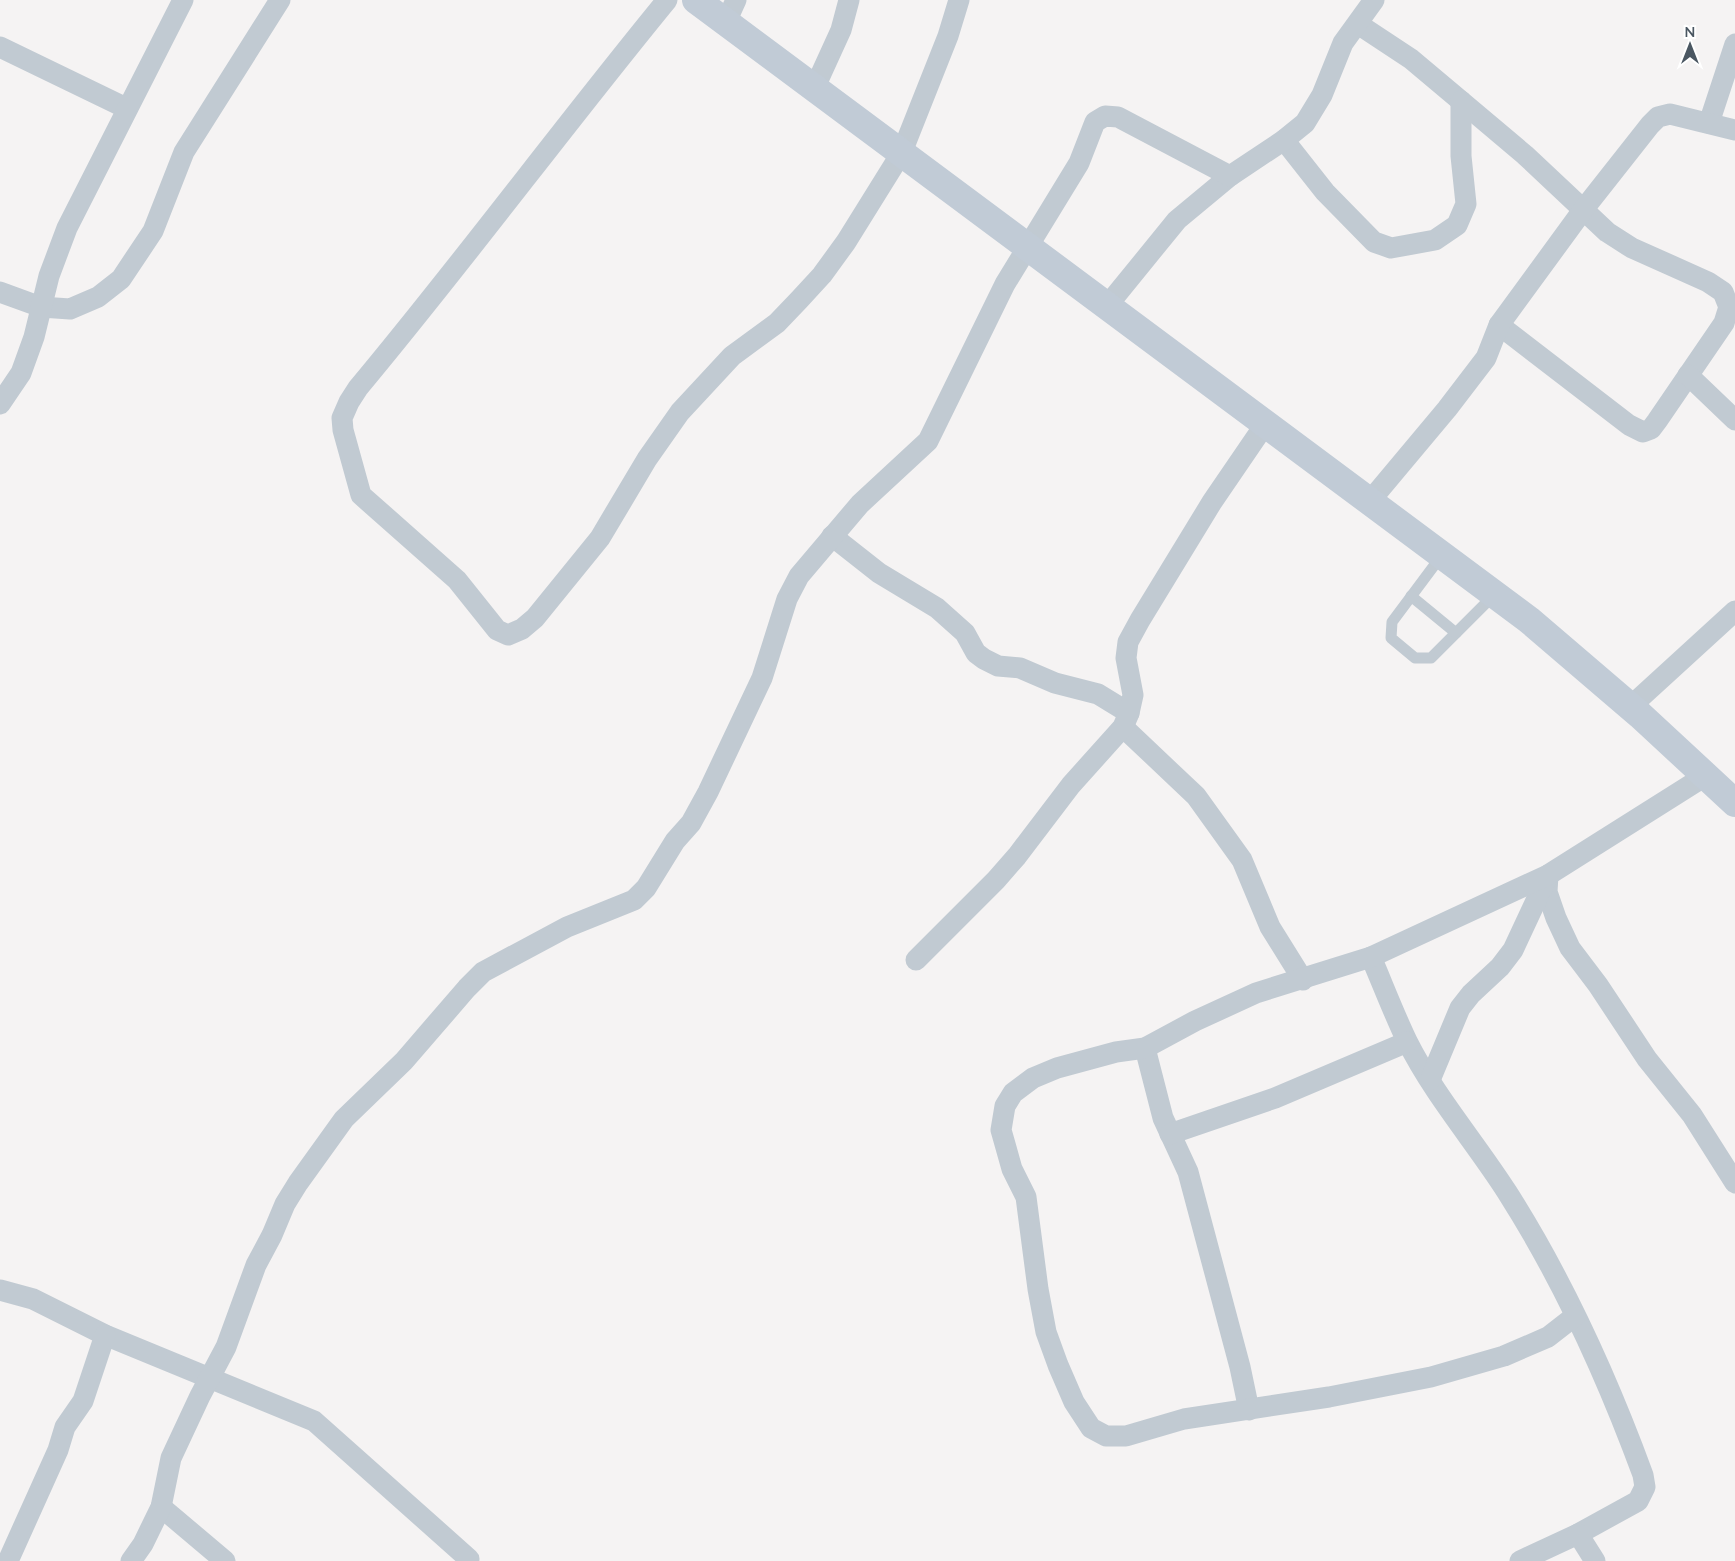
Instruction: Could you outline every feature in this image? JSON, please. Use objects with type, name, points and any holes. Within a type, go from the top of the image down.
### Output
[{"type":"street","points":[[0,404],[21,373],[34,337],[50,276],[67,228],[126,108],[183,0]]},
{"type":"street","points":[[0,292],[41,307],[70,309],[98,297],[121,279],[153,231],[184,152],[280,0]]},
{"type":"street","points":[[667,0],[570,119],[456,268],[358,388],[342,418],[343,430],[361,495],[457,580],[497,630],[508,635],[522,630],[535,618],[600,538],[647,459],[680,412],[732,356],[776,323],[822,275],[888,178],[902,152],[948,36],[959,0]]},
{"type":"street","points":[[696,0],[731,11],[815,87],[1530,620],[1630,707],[1735,803]]},
{"type":"street","points":[[815,87],[841,30],[849,0]]},
{"type":"street","points":[[1107,306],[1177,220],[1230,176],[1284,140],[1304,123],[1318,102],[1343,44],[1374,0]]},
{"type":"street","points":[[1358,24],[1411,59],[1524,155],[1607,232],[1632,248],[1692,277],[1708,282],[1723,292],[1732,308],[1657,421],[1651,429],[1643,432],[1629,425],[1499,325]]},
{"type":"street","points":[[1709,123],[1735,44]]},
{"type":"street","points":[[0,47],[126,108]]},
{"type":"street","points":[[1284,140],[1325,192],[1374,242],[1391,248],[1426,242],[1435,240],[1457,225],[1466,204],[1461,156],[1461,101]]},
{"type":"street","points":[[1370,501],[1447,409],[1486,358],[1499,325],[1583,210],[1658,117],[1670,114],[1735,130]]},
{"type":"street","points":[[132,1561],[143,1544],[161,1507],[171,1458],[226,1347],[256,1265],[272,1235],[285,1204],[344,1119],[366,1101],[404,1062],[483,972],[567,927],[634,900],[646,888],[675,841],[690,823],[708,792],[762,678],[787,598],[799,576],[866,498],[928,441],[1000,292],[1027,245],[1079,163],[1095,122],[1105,116],[1118,117],[1230,176]]},
{"type":"street","points":[[1688,376],[1735,420]]},
{"type":"street","points":[[916,960],[996,880],[1126,720],[1133,695],[1126,658],[1128,642],[1212,502],[1266,423]]},
{"type":"street","points":[[832,536],[879,572],[937,608],[965,633],[976,653],[984,659],[998,666],[1020,668],[1055,683],[1098,694],[1126,720],[1196,796],[1242,860],[1270,927],[1303,980]]},
{"type":"street","points":[[1630,707],[1735,611]]},
{"type":"street","points":[[1575,1316],[1548,1336],[1504,1356],[1441,1374],[1249,1410],[1184,1420],[1126,1436],[1106,1436],[1091,1428],[1074,1402],[1046,1332],[1038,1290],[1026,1197],[1012,1169],[1001,1130],[1005,1106],[1013,1093],[1032,1078],[1057,1068],[1116,1052],[1145,1048],[1195,1021],[1256,993],[1371,958],[1548,874],[1705,776]]},
{"type":"street","points":[[1430,1080],[1460,1008],[1471,994],[1500,967],[1512,950],[1548,874]]},
{"type":"street","points":[[1548,874],[1547,892],[1556,918],[1570,948],[1598,985],[1646,1059],[1692,1115],[1735,1183]]},
{"type":"street","points":[[1371,958],[1408,1042],[1430,1080],[1508,1193],[1556,1275],[1605,1378],[1633,1447],[1645,1487],[1638,1501],[1578,1534],[1520,1561]]},
{"type":"street","points":[[1170,1134],[1275,1098],[1408,1042]]},
{"type":"street","points":[[1145,1048],[1163,1118],[1188,1172],[1240,1366],[1249,1410]]},
{"type":"street","points":[[0,1290],[33,1299],[105,1335],[314,1421],[469,1559]]},
{"type":"street","points":[[8,1561],[58,1450],[64,1428],[83,1401],[105,1335]]},
{"type":"street","points":[[161,1507],[225,1561]]},
{"type":"street","points":[[1578,1534],[1594,1561]]},
{"type":"lane","points":[[1442,555],[1392,622],[1391,638],[1415,658],[1424,660],[1432,658],[1495,594]]},
{"type":"lane","points":[[1412,596],[1456,633]]}]
